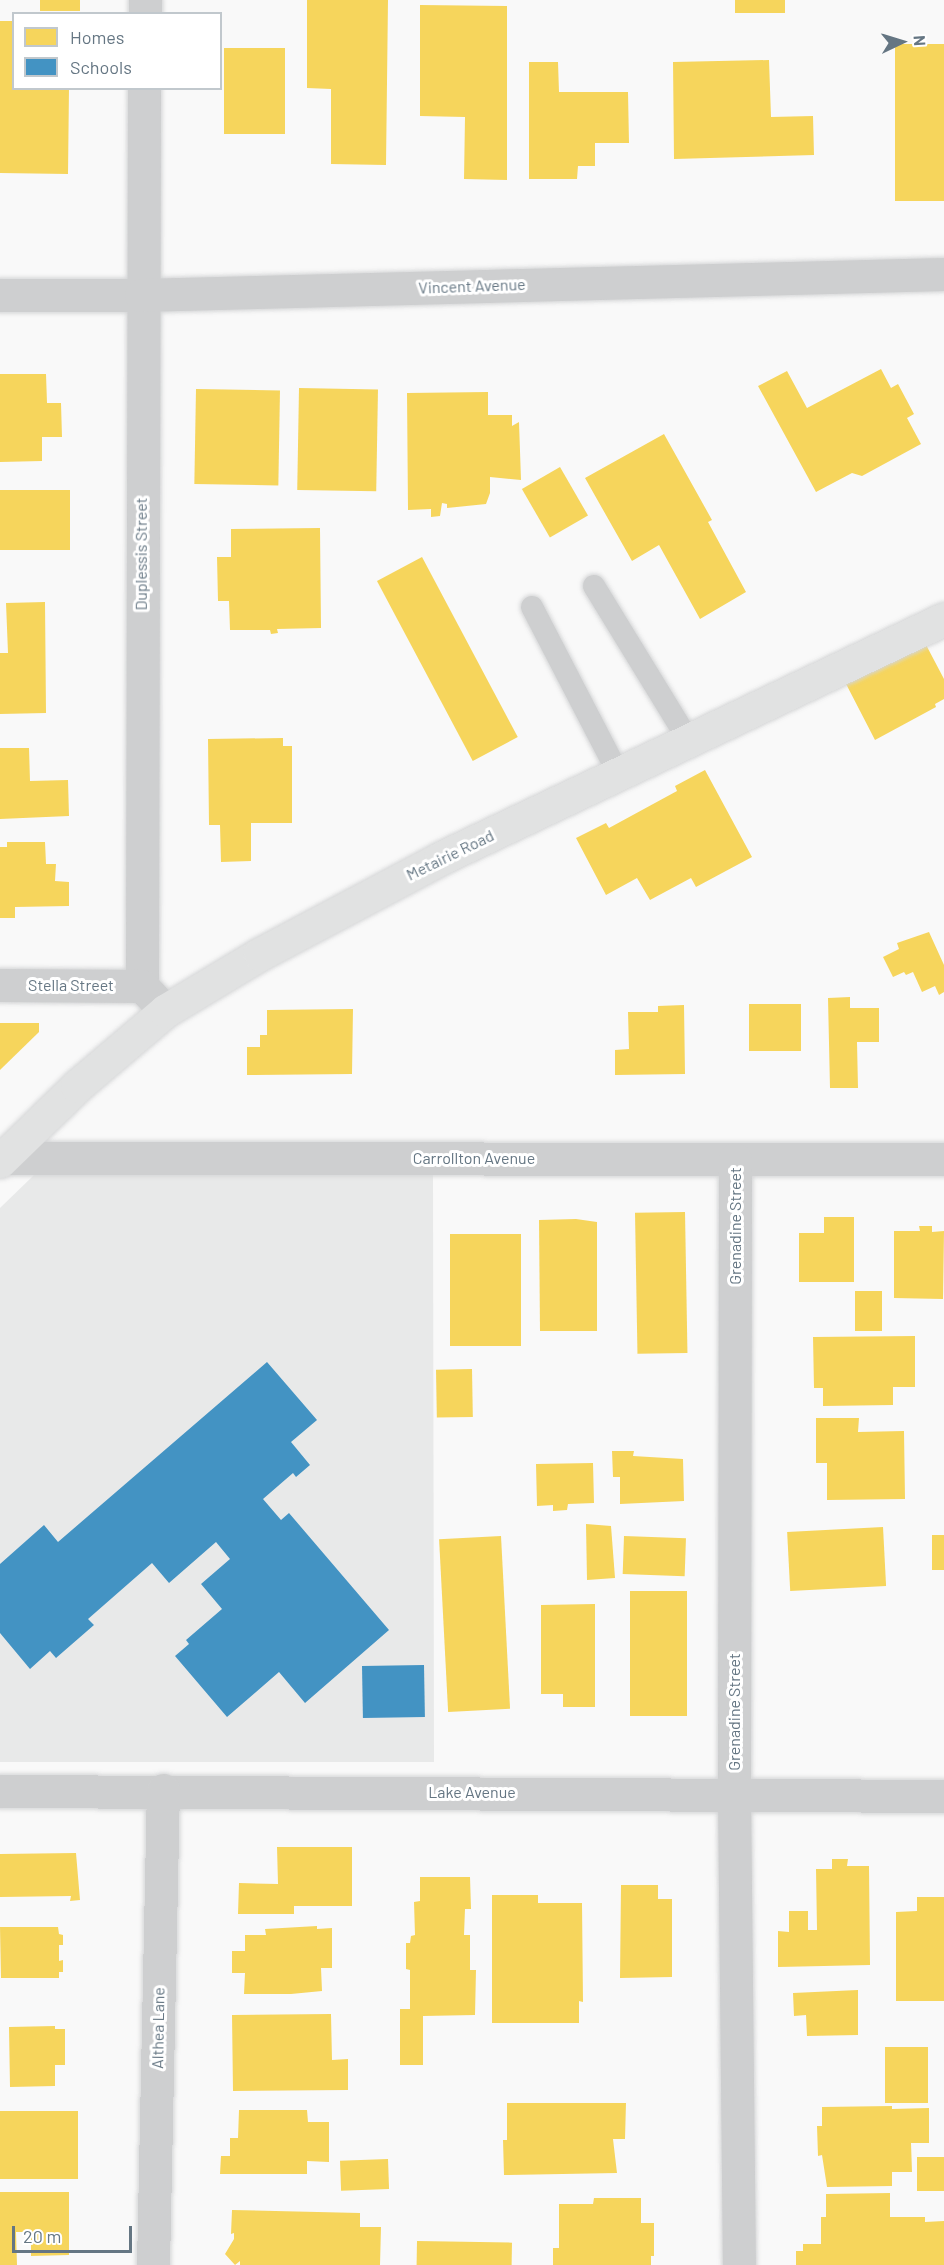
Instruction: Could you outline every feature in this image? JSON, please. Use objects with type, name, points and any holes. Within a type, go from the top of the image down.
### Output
[{"type":"main road","name":"Metairie Road","points":[[2,1160],[77,1086],[165,1011],[260,954],[441,858],[944,619]]},
{"type":"street","name":"Duplessis Street","points":[[142,986],[141,295],[144,90]]},
{"type":"street","name":"Vincent Avenue","points":[[0,295],[141,295],[944,274]]},
{"type":"street","name":"Stella Street","points":[[0,985],[142,986]]},
{"type":"street","points":[[142,986],[165,1011]]},
{"type":"street","name":"Grenadine Street","points":[[735,1159],[734,1794],[739,2265]]},
{"type":"street","name":"Carrollton Avenue","points":[[2,1160],[944,1159]]},
{"type":"street","name":"Lake Avenue","points":[[0,1791],[164,1790],[944,1796]]},
{"type":"street","name":"Althea Lane","points":[[153,2265],[164,1790]]},
{"type":"lane","points":[[594,586],[689,741]]},
{"type":"lane","points":[[532,607],[619,775]]},
{"type":"shaded area","points":[[433,1172],[434,1762],[0,1762],[0,1208],[34,1175]]},
{"type":"building: Homes","points":[[40,0],[80,0],[80,11],[40,11]]},
{"type":"building: Homes","points":[[307,0],[388,0],[386,165],[331,164],[331,89],[307,88]]},
{"type":"building: Homes","points":[[735,0],[785,0],[785,13],[735,13]]},
{"type":"building: Homes","points":[[420,5],[507,6],[507,180],[464,179],[465,117],[420,116]]},
{"type":"building: Homes","points":[[0,21],[12,21],[12,90],[69,90],[68,174],[0,173]]},
{"type":"building: Homes","points":[[895,44],[944,44],[944,201],[895,201]]},
{"type":"building: Homes","points":[[224,48],[285,48],[285,134],[224,134]]},
{"type":"building: Homes","points":[[769,60],[771,117],[813,116],[814,155],[674,159],[673,62]]},
{"type":"building: Homes","points":[[529,62],[558,62],[559,92],[628,92],[629,143],[595,143],[595,166],[578,166],[577,179],[529,179]]},
{"type":"building: Homes","points":[[881,369],[891,388],[898,384],[914,414],[907,418],[921,444],[862,476],[852,473],[816,492],[758,386],[787,371],[807,408]]},
{"type":"building: Homes","points":[[0,374],[46,374],[47,403],[61,403],[62,437],[42,437],[42,461],[0,462]]},
{"type":"building: Homes","points":[[299,388],[378,389],[376,491],[297,490]]},
{"type":"building: Homes","points":[[196,389],[280,390],[278,485],[194,484]]},
{"type":"building: Homes","points":[[488,392],[488,415],[512,415],[512,426],[519,422],[521,480],[490,477],[490,493],[486,504],[447,508],[447,504],[442,503],[440,516],[431,517],[431,509],[408,510],[407,393]]},
{"type":"building: Homes","points":[[664,434],[712,520],[708,522],[746,592],[700,619],[659,545],[632,561],[585,478]]},
{"type":"building: Homes","points":[[560,467],[588,515],[550,537],[522,489]]},
{"type":"building: Homes","points":[[0,490],[70,490],[70,550],[0,550]]},
{"type":"building: Homes","points":[[320,528],[321,628],[277,629],[278,633],[271,634],[270,630],[230,630],[229,601],[218,601],[217,557],[231,557],[231,529]]},
{"type":"building: Homes","points":[[422,557],[518,737],[473,761],[377,581]]},
{"type":"building: Homes","points":[[45,602],[46,713],[0,714],[0,653],[8,653],[6,603]]},
{"type":"building: Homes","points":[[924,641],[944,679],[944,699],[935,704],[936,707],[875,740],[844,680]]},
{"type":"building: Homes","points":[[283,738],[283,746],[292,746],[292,823],[251,823],[251,861],[221,862],[220,825],[209,825],[208,739]]},
{"type":"building: Homes","points":[[0,748],[29,748],[30,781],[68,780],[69,816],[0,819]]},
{"type":"building: Homes","points":[[705,770],[752,857],[696,887],[691,878],[650,900],[637,878],[606,895],[576,838],[606,823],[609,828],[677,791],[675,786]]},
{"type":"building: Homes","points":[[7,842],[45,842],[46,864],[56,864],[55,881],[69,882],[69,906],[15,907],[15,918],[0,918],[0,847],[7,847]]},
{"type":"building: Homes","points":[[929,932],[944,965],[944,992],[939,995],[935,986],[922,992],[913,972],[906,975],[904,972],[893,977],[883,957],[899,949],[897,943]]},
{"type":"building: Homes","points":[[850,997],[850,1008],[879,1008],[879,1042],[857,1042],[858,1088],[830,1088],[828,998]]},
{"type":"building: Homes","points":[[749,1004],[801,1004],[801,1051],[749,1051]]},
{"type":"building: Homes","points":[[684,1005],[685,1074],[615,1075],[615,1050],[629,1049],[628,1012],[658,1012],[658,1006]]},
{"type":"building: Homes","points":[[353,1009],[352,1074],[247,1075],[247,1047],[260,1047],[260,1035],[267,1035],[267,1010]]},
{"type":"building: Homes","points":[[0,1023],[39,1023],[39,1032],[0,1070]]},
{"type":"building: Homes","points":[[685,1212],[687,1353],[637,1354],[635,1213]]},
{"type":"building: Homes","points":[[824,1217],[854,1217],[854,1282],[799,1282],[799,1233],[824,1233]]},
{"type":"building: Homes","points":[[576,1219],[597,1222],[597,1331],[540,1331],[539,1220]]},
{"type":"building: Homes","points":[[919,1226],[932,1226],[932,1232],[944,1231],[943,1299],[894,1298],[894,1231],[920,1231]]},
{"type":"building: Homes","points":[[450,1234],[521,1234],[521,1346],[450,1346]]},
{"type":"building: Homes","points":[[855,1291],[882,1291],[882,1331],[855,1331]]},
{"type":"building: Homes","points":[[915,1336],[915,1387],[893,1387],[893,1405],[823,1406],[823,1388],[814,1388],[813,1337]]},
{"type":"building: Homes","points":[[472,1369],[473,1417],[437,1418],[436,1370]]},
{"type":"building: Homes","points":[[816,1418],[859,1418],[858,1432],[904,1431],[905,1499],[827,1500],[827,1463],[816,1463]]},
{"type":"building: Homes","points":[[612,1451],[634,1451],[633,1456],[683,1459],[684,1501],[620,1504],[620,1477],[613,1477]]},
{"type":"building: Homes","points":[[593,1463],[594,1503],[568,1504],[567,1510],[553,1511],[553,1505],[537,1506],[536,1464]]},
{"type":"building: Homes","points":[[586,1524],[611,1526],[615,1578],[587,1580]]},
{"type":"building: Homes","points":[[883,1527],[886,1586],[790,1591],[787,1532]]},
{"type":"building: Homes","points":[[932,1535],[944,1535],[944,1570],[932,1570]]},
{"type":"building: Homes","points":[[501,1536],[510,1709],[448,1712],[439,1539]]},
{"type":"building: Homes","points":[[624,1536],[686,1538],[685,1576],[623,1574]]},
{"type":"building: Homes","points":[[630,1591],[687,1591],[687,1716],[630,1716]]},
{"type":"building: Homes","points":[[595,1604],[595,1707],[563,1707],[563,1694],[541,1694],[541,1605]]},
{"type":"building: Homes","points":[[277,1847],[352,1847],[352,1906],[294,1906],[294,1914],[238,1914],[239,1883],[278,1884]]},
{"type":"building: Homes","points":[[76,1853],[80,1900],[70,1901],[71,1896],[0,1897],[0,1854]]},
{"type":"building: Homes","points":[[832,1859],[848,1859],[847,1866],[869,1866],[870,1965],[778,1967],[778,1931],[789,1932],[789,1911],[808,1911],[808,1930],[817,1930],[816,1869],[832,1869]]},
{"type":"building: Homes","points":[[420,1877],[470,1877],[471,1909],[465,1909],[464,1935],[470,1935],[470,1970],[476,1970],[475,2015],[423,2016],[423,2065],[400,2065],[400,2009],[410,2009],[410,1970],[406,1969],[406,1943],[410,1943],[411,1936],[415,1935],[414,1902],[420,1901]]},
{"type":"building: Homes","points":[[621,1885],[658,1885],[658,1899],[672,1899],[672,1977],[620,1978]]},
{"type":"building: Homes","points":[[492,1895],[538,1895],[538,1903],[582,1903],[583,2002],[579,2001],[579,2023],[492,2023]]},
{"type":"building: Homes","points":[[917,1897],[944,1897],[944,2001],[896,2001],[896,1912],[917,1911]]},
{"type":"building: Homes","points":[[317,1926],[317,1929],[332,1928],[332,1968],[321,1968],[322,1991],[291,1994],[244,1994],[245,1973],[232,1973],[232,1951],[245,1951],[245,1935],[266,1935],[265,1929]]},
{"type":"building: Homes","points":[[0,1927],[58,1927],[59,1934],[63,1935],[63,1945],[59,1945],[59,1961],[63,1960],[63,1972],[59,1972],[59,1978],[1,1978]]},
{"type":"building: Homes","points":[[858,1990],[858,2035],[807,2036],[806,2015],[794,2016],[793,1993]]},
{"type":"building: Homes","points":[[331,2014],[332,2060],[348,2059],[348,2090],[233,2091],[232,2015]]},
{"type":"building: Homes","points":[[55,2026],[55,2029],[65,2029],[65,2065],[55,2065],[55,2086],[10,2087],[9,2027]]},
{"type":"building: Homes","points":[[885,2047],[928,2047],[928,2103],[885,2103]]},
{"type":"building: Homes","points":[[507,2103],[626,2103],[625,2139],[613,2139],[617,2173],[504,2175],[503,2140],[507,2140]]},
{"type":"building: Homes","points":[[892,2106],[892,2109],[929,2108],[929,2143],[911,2143],[912,2172],[892,2172],[892,2186],[827,2187],[822,2155],[818,2156],[817,2126],[822,2126],[822,2107]]},
{"type":"building: Homes","points":[[239,2110],[307,2110],[308,2122],[329,2122],[329,2162],[307,2161],[307,2174],[220,2174],[221,2156],[230,2156],[230,2138],[238,2138]]},
{"type":"building: Homes","points":[[0,2111],[78,2111],[78,2179],[0,2179]]},
{"type":"building: Homes","points":[[917,2157],[944,2157],[944,2191],[917,2191]]},
{"type":"building: Homes","points":[[388,2159],[389,2189],[341,2191],[340,2161]]},
{"type":"building: Homes","points":[[0,2192],[69,2192],[69,2255],[31,2256],[31,2232],[16,2232],[17,2265],[0,2265]]},
{"type":"building: Homes","points":[[890,2193],[890,2217],[925,2217],[925,2222],[944,2221],[944,2265],[796,2265],[796,2251],[803,2251],[803,2244],[821,2244],[821,2217],[826,2217],[826,2194]]},
{"type":"building: Homes","points":[[594,2198],[641,2198],[641,2223],[654,2223],[654,2256],[651,2256],[651,2265],[553,2265],[553,2248],[559,2248],[559,2204],[593,2204]]},
{"type":"building: Homes","points":[[232,2210],[360,2213],[360,2227],[381,2227],[380,2265],[240,2265],[240,2261],[235,2265],[225,2254],[234,2239],[234,2233],[231,2234]]},
{"type":"building: Homes","points":[[417,2241],[512,2243],[512,2265],[417,2265]]},
{"type":"building: Schools","points":[[267,1362],[317,1420],[291,1442],[310,1465],[296,1477],[293,1473],[263,1499],[281,1520],[289,1513],[389,1630],[305,1703],[279,1672],[227,1717],[175,1656],[189,1644],[186,1640],[222,1609],[201,1584],[230,1559],[216,1542],[169,1583],[152,1563],[88,1619],[94,1625],[56,1658],[50,1651],[30,1669],[0,1633],[0,1564],[44,1525],[58,1542]]},
{"type":"building: Schools","points":[[424,1665],[425,1717],[363,1718],[362,1666]]}]
